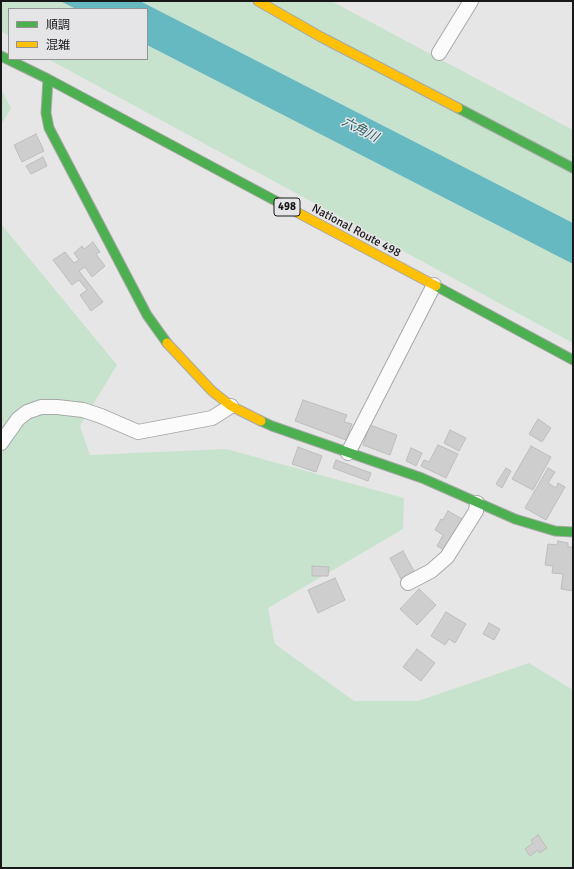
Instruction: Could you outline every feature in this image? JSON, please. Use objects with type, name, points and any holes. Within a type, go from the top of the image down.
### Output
[{"type":"main road","points":[[258,1],[321,37],[573,168]]},
{"type":"main road","name":"National Route 498","points":[[9,60],[48,79],[573,360]]},
{"type":"main road","points":[[48,79],[46,113],[49,128],[147,315],[170,347],[212,391],[231,406],[272,426],[422,478],[477,504],[515,519],[555,530],[573,532]]},
{"type":"street","points":[[439,53],[471,1]]},
{"type":"street","points":[[348,453],[434,285]]},
{"type":"street","points":[[1,443],[18,419],[27,412],[42,407],[83,410],[138,432],[212,418],[231,406]]},
{"type":"street","points":[[408,582],[431,572],[447,557],[476,511],[477,504]]},
{"type":"green space","points":[[1,1],[60,1],[74,8],[8,8],[8,35],[1,31]]},
{"type":"green space","points":[[140,1],[331,1],[573,130],[573,223]]},
{"type":"green space","points":[[148,46],[573,264],[573,343],[50,60],[148,60]]},
{"type":"green space","points":[[1,89],[11,108],[1,125]]},
{"type":"green space","points":[[1,224],[117,365],[80,426],[90,455],[226,449],[404,498],[403,529],[268,608],[275,644],[354,701],[418,701],[529,663],[573,690],[573,868],[1,868]]},
{"type":"water","name":"六角川","points":[[60,1],[140,1],[573,223],[573,264],[148,46],[148,8],[74,8]]},
{"type":"building","points":[[36,134],[44,151],[22,162],[14,145]]},
{"type":"building","points":[[43,157],[47,166],[31,174],[26,166]]},
{"type":"building","points":[[93,242],[100,252],[96,254],[105,266],[92,277],[85,267],[79,271],[103,302],[91,311],[80,295],[87,290],[79,280],[72,285],[53,260],[65,252],[74,263],[79,260],[74,253],[82,246],[84,249]]},
{"type":"building","points":[[303,400],[347,415],[344,422],[352,424],[346,440],[295,421]]},
{"type":"building","points":[[538,419],[551,428],[542,442],[529,434]]},
{"type":"building","points":[[370,425],[397,435],[390,455],[363,445]]},
{"type":"building","points":[[450,430],[466,438],[459,451],[444,443]]},
{"type":"building","points":[[438,445],[458,454],[446,478],[421,466],[424,460],[429,462]]},
{"type":"building","points":[[531,446],[551,457],[533,490],[512,479]]},
{"type":"building","points":[[298,447],[322,456],[316,472],[292,464]]},
{"type":"building","points":[[411,448],[422,453],[416,466],[406,461]]},
{"type":"building","points":[[336,460],[371,473],[368,481],[333,468]]},
{"type":"building","points":[[506,468],[511,471],[502,488],[496,484]]},
{"type":"building","points":[[548,468],[555,472],[548,483],[556,488],[558,483],[565,487],[546,520],[525,508]]},
{"type":"building","points":[[448,511],[464,520],[444,550],[437,546],[443,535],[435,530],[441,519],[443,520]]},
{"type":"building","points":[[558,541],[568,543],[568,547],[573,547],[573,591],[561,589],[563,574],[552,573],[553,566],[545,565],[548,544],[557,545]]},
{"type":"building","points":[[403,551],[414,571],[401,579],[390,558]]},
{"type":"building","points":[[312,566],[329,567],[328,576],[312,576]]},
{"type":"building","points":[[335,578],[345,600],[318,613],[308,590]]},
{"type":"building","points":[[419,589],[436,605],[417,625],[400,609]]},
{"type":"building","points":[[446,612],[466,624],[455,643],[449,639],[445,645],[431,636]]},
{"type":"building","points":[[489,623],[500,629],[494,640],[483,634]]},
{"type":"building","points":[[417,649],[435,663],[421,681],[403,667]]},
{"type":"building","points":[[538,835],[547,848],[540,853],[538,850],[530,856],[525,849],[533,843],[531,840]]},
{"type":"traffic: fast","points":[[1,56],[8,59]]},
{"type":"traffic: fast","points":[[9,60],[48,79],[287,207]]},
{"type":"traffic: fast","points":[[48,79],[46,113],[49,128],[147,315],[167,343]]},
{"type":"traffic: fast","points":[[458,108],[573,168]]},
{"type":"traffic: fast","points":[[436,286],[573,360]]},
{"type":"traffic: fast","points":[[261,421],[422,478],[515,519],[555,531],[573,532]]},
{"type":"traffic: slow","points":[[258,1],[321,37],[458,108]]},
{"type":"traffic: slow","points":[[287,207],[436,286]]},
{"type":"traffic: slow","points":[[167,343],[212,391],[231,406],[261,421]]}]
